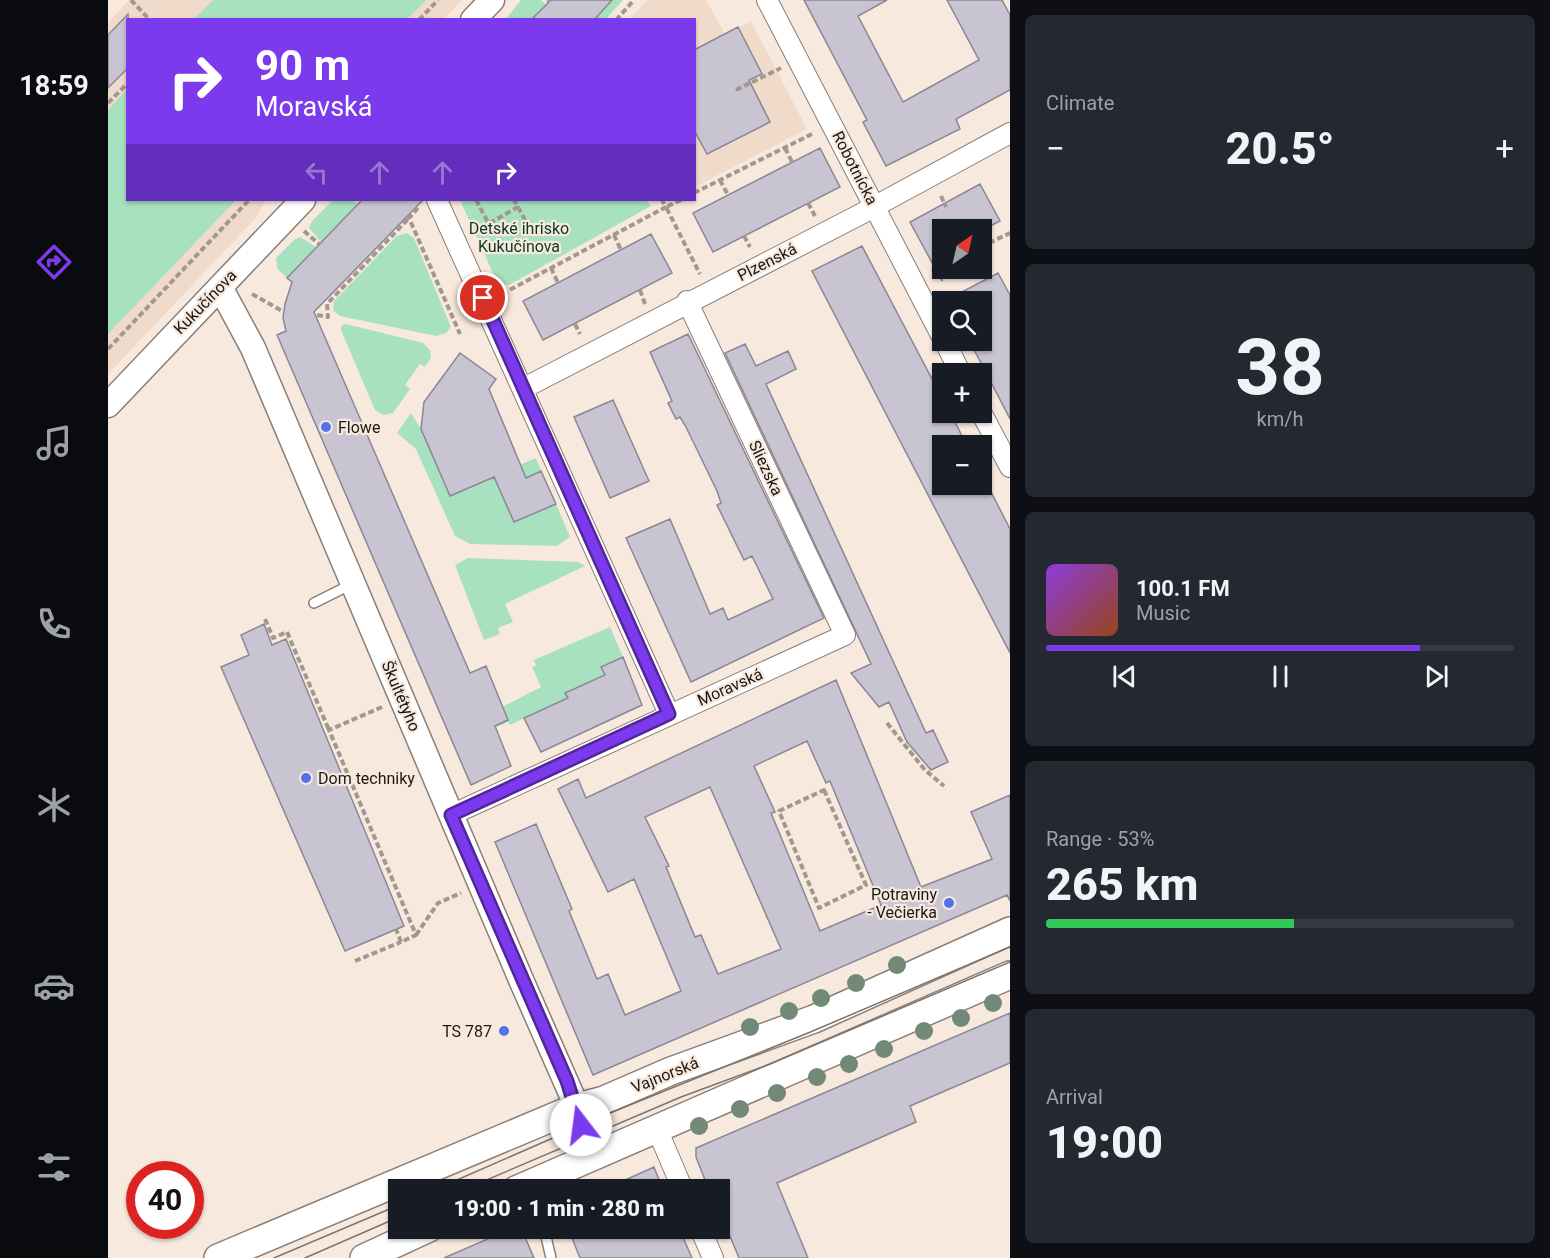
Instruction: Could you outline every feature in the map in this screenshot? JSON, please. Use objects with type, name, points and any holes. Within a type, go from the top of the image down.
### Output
[{"type":"main road","name":"Vajnorská","points":[[219,1258],[577,1107],[604,1100],[671,1071],[813,1019],[1010,931]]},
{"type":"main road","points":[[544,1179],[1010,975]]},
{"type":"main road","points":[[364,1258],[405,1239]]},
{"type":"street","points":[[475,18],[492,0]]},
{"type":"street","name":"Robotnícka","points":[[767,0],[932,318]]},
{"type":"street","name":"Plzenská","points":[[524,388],[687,301],[874,207],[1010,133]]},
{"type":"street","name":"Kukučínova","points":[[108,405],[302,201]]},
{"type":"street","points":[[430,201],[524,388],[669,714]]},
{"type":"street","name":"Škultétyho","points":[[220,287],[253,348],[577,1107],[581,1139],[577,1163]]},
{"type":"street","name":"Sliezska","points":[[687,301],[845,634]]},
{"type":"street","points":[[987,423],[1010,467]]},
{"type":"street","name":"Moravská","points":[[451,815],[845,634]]},
{"type":"street","points":[[657,1129],[678,1179]]},
{"type":"street","points":[[705,1239],[713,1258]]},
{"type":"lane","points":[[314,603],[353,584]]},
{"type":"lane","points":[[547,1239],[551,1258]]},
{"type":"path","points":[[131,0],[148,18]]},
{"type":"path","points":[[421,18],[438,0]]},
{"type":"path","points":[[618,18],[634,0]]},
{"type":"path","points":[[736,90],[784,67]]},
{"type":"path","points":[[108,103],[126,85]]},
{"type":"path","points":[[696,192],[785,148],[831,122]]},
{"type":"path","points":[[785,148],[792,162]]},
{"type":"path","points":[[720,180],[728,195]]},
{"type":"path","points":[[938,190],[946,207]]},
{"type":"path","points":[[108,349],[248,201]]},
{"type":"path","points":[[317,315],[328,317],[327,304],[410,218],[430,201]]},
{"type":"path","points":[[477,201],[489,224]]},
{"type":"path","points":[[515,201],[533,236]]},
{"type":"path","points":[[663,201],[709,291]]},
{"type":"path","points":[[498,296],[679,201]]},
{"type":"path","points":[[808,203],[815,217]]},
{"type":"path","points":[[471,234],[518,207]]},
{"type":"path","points":[[410,218],[460,334]]},
{"type":"path","points":[[302,229],[319,244]]},
{"type":"path","points":[[992,242],[1010,233]]},
{"type":"path","points":[[614,235],[621,250]]},
{"type":"path","points":[[744,236],[752,251]]},
{"type":"path","points":[[551,268],[558,283]]},
{"type":"path","points":[[246,290],[284,312]]},
{"type":"path","points":[[640,290],[645,305]]},
{"type":"path","points":[[575,324],[581,338]]},
{"type":"path","points":[[265,619],[273,638],[287,632],[416,935]]},
{"type":"path","points":[[329,730],[387,705]]},
{"type":"path","points":[[887,723],[925,771],[944,786]]},
{"type":"path","points":[[824,790],[866,885],[819,908],[779,812],[824,790]]},
{"type":"path","points":[[355,961],[416,935],[438,903],[470,889]]},
{"type":"path","points":[[396,929],[401,942]]},
{"type":"shaded area","points":[[129,0],[462,0],[445,18],[126,18],[126,201],[265,201],[255,219],[108,374],[108,22]]},
{"type":"shaded area","points":[[647,0],[706,0],[725,34],[751,21],[807,129],[696,186],[696,18],[631,18]]},
{"type":"green space","points":[[213,0],[426,0],[408,18],[195,18]]},
{"type":"green space","points":[[521,0],[541,0],[546,4],[533,18],[507,18]]},
{"type":"green space","points":[[612,0],[623,0],[607,18],[596,18]]},
{"type":"green space","points":[[126,90],[126,201],[235,201],[108,334],[108,110]]},
{"type":"green space","points":[[332,201],[354,201],[358,204],[321,242],[309,228],[312,221]]},
{"type":"green space","name":"Detské ihrisko Kukučínova","points":[[460,201],[648,201],[651,206],[509,285],[498,284]]},
{"type":"green space","points":[[407,233],[414,238],[451,327],[446,333],[436,336],[340,316],[333,310],[334,301],[397,236]]},
{"type":"green space","points":[[300,237],[316,247],[287,278],[277,268],[276,258]]},
{"type":"green space","points":[[346,324],[423,343],[430,350],[431,358],[425,367],[420,364],[405,385],[410,389],[393,413],[384,415],[375,410],[341,330],[342,325]]},
{"type":"green space","points":[[411,413],[421,429],[450,495],[536,458],[541,471],[500,490],[514,522],[556,504],[570,537],[557,546],[470,544],[455,536],[416,449],[397,433]]},
{"type":"green space","points":[[468,558],[579,562],[585,566],[505,604],[513,622],[498,628],[500,634],[484,640],[455,565]]},
{"type":"green space","points":[[610,627],[623,657],[601,667],[607,679],[583,691],[580,686],[565,693],[568,698],[557,707],[555,704],[510,725],[508,722],[494,728],[469,725],[448,733],[447,730],[502,707],[541,687],[532,667],[536,666],[534,660]]},
{"type":"building","points":[[551,0],[612,0],[596,18],[533,18]]},
{"type":"building","points":[[804,0],[887,0],[858,16],[903,102],[979,60],[947,0],[1002,0],[1010,15],[1010,90],[956,119],[960,129],[886,166],[863,122],[867,120]]},
{"type":"building","points":[[128,14],[126,18],[126,70],[108,88],[108,35]]},
{"type":"building","points":[[738,27],[762,74],[749,80],[770,122],[707,154],[696,134],[696,49]]},
{"type":"building","points":[[820,148],[840,187],[713,252],[693,213]]},
{"type":"building","points":[[980,184],[1000,221],[992,225],[992,219],[932,219],[932,263],[910,222]]},
{"type":"building","points":[[361,201],[422,201],[314,312],[470,673],[486,666],[508,720],[495,726],[511,766],[471,785],[277,335],[286,331],[283,318],[292,282],[287,278]]},
{"type":"building","points":[[651,234],[672,273],[543,340],[523,301]]},
{"type":"building","points":[[862,246],[932,379],[932,423],[956,423],[962,435],[932,435],[932,495],[992,494],[1010,529],[1010,653],[812,271]]},
{"type":"building","points":[[998,273],[1010,295],[1010,419],[992,384],[992,363],[981,363],[975,351],[992,351],[992,291],[964,291],[987,279],[992,279],[992,276]]},
{"type":"building","points":[[688,334],[824,618],[691,682],[626,538],[670,519],[710,614],[723,608],[728,620],[773,599],[752,556],[744,560],[717,505],[721,503],[717,491],[686,427],[680,417],[676,419],[668,403],[672,401],[650,352]]},
{"type":"building","points":[[745,344],[756,366],[788,351],[796,369],[766,384],[926,733],[933,730],[948,762],[931,770],[907,742],[889,702],[879,707],[851,673],[871,664],[725,353]]},
{"type":"building","points":[[460,353],[496,379],[489,389],[526,478],[541,471],[556,504],[514,522],[494,477],[450,496],[421,429],[424,402]]},
{"type":"building","points":[[613,400],[649,481],[610,498],[574,417]]},
{"type":"building","name":"Dom techniky","points":[[264,624],[272,645],[286,639],[404,926],[345,951],[221,667],[249,655],[241,635]]},
{"type":"building","points":[[623,657],[642,705],[541,752],[524,718],[568,698],[565,693],[605,675],[601,667]]},
{"type":"building","points":[[836,680],[921,887],[992,859],[971,812],[1010,795],[1010,901],[1007,895],[593,1075],[495,842],[536,824],[572,909],[569,911],[597,979],[608,974],[625,1015],[681,991],[634,879],[608,892],[558,789],[578,779],[586,798]],"holes":[[[807,741],[826,783],[830,781],[881,905],[820,931],[771,813],[775,812],[754,766]],[[710,787],[781,949],[718,974],[701,935],[695,937],[666,867],[669,866],[645,817]]]},
{"type":"building","points":[[1010,1013],[1010,1063],[910,1106],[916,1122],[777,1183],[808,1258],[739,1258],[730,1236],[730,1179],[705,1179],[696,1157],[696,1148]]},
{"type":"building","points":[[654,1167],[659,1179],[627,1179]]},
{"type":"building","points":[[488,1239],[526,1239],[534,1258],[444,1258]]},
{"type":"building","points":[[572,1239],[684,1239],[692,1258],[580,1258]]},
{"type":"tram line","points":[[459,1179],[610,1113],[808,1033],[1010,947]]},
{"type":"tram line","points":[[489,1179],[681,1097],[770,1064],[1010,962]]},
{"type":"tram line","points":[[274,1258],[388,1210]]},
{"type":"tram line","points":[[305,1258],[388,1222]]},
{"type":"place","name":"Flowe","points":[[326,427]]},
{"type":"place","name":"Dom techniky","points":[[306,778]]},
{"type":"place","name":"Potraviny - Večierka","points":[[949,903]]},
{"type":"place","name":"TS 787","points":[[504,1031]]},
{"type":"route","points":[[483,298],[669,714],[581,757],[451,815],[567,1081],[581,1125]]}]
